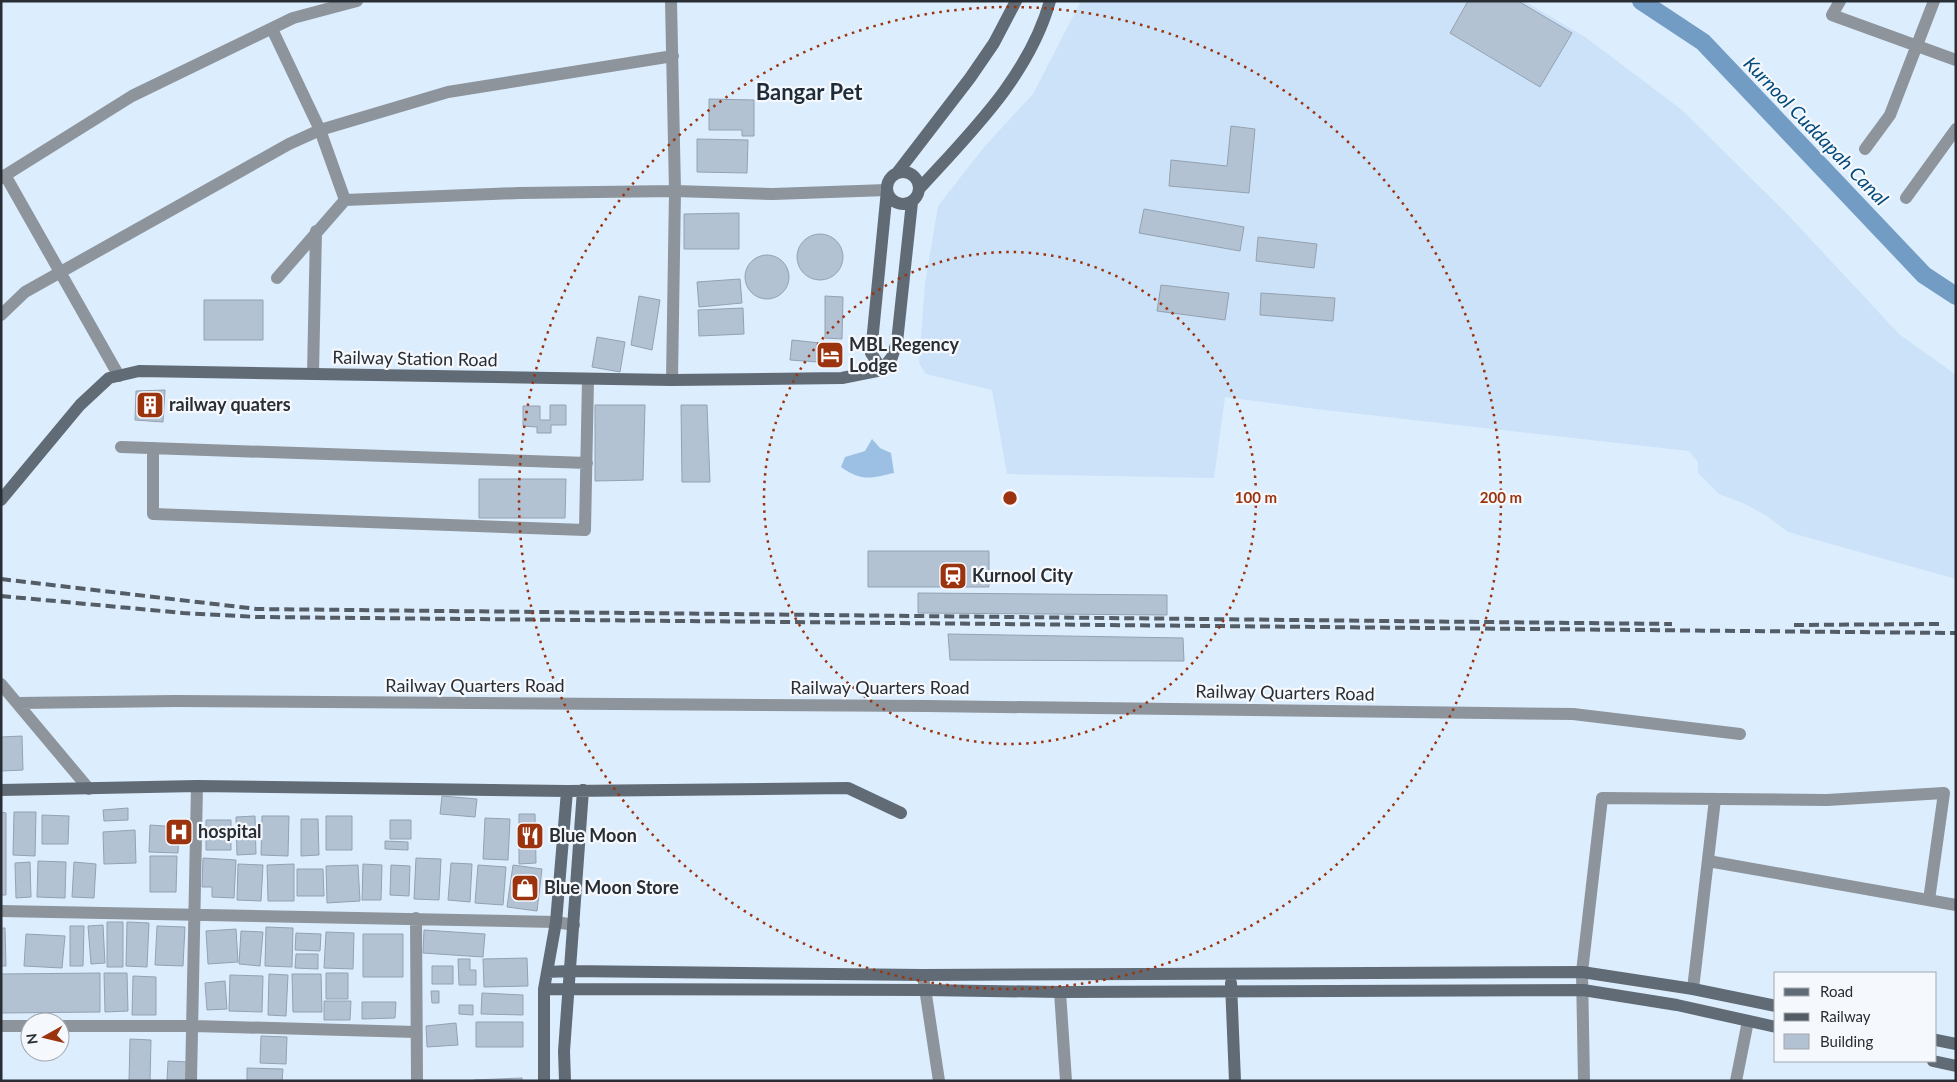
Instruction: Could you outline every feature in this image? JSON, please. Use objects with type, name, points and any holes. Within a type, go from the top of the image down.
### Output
[{"type":"street","points":[[119,376],[3,177],[132,96],[293,18],[357,1]]},
{"type":"street","points":[[671,1],[675,191],[672,380]]},
{"type":"street","points":[[1016,1],[994,43],[970,78],[897,173],[889,180],[871,353],[882,370],[892,357],[898,342],[912,202],[920,188],[1012,82],[1034,44],[1050,1]]},
{"type":"street","points":[[1840,1],[1832,15],[1956,60]]},
{"type":"street","points":[[1865,149],[1890,115],[1934,1]]},
{"type":"street","points":[[272,28],[320,130],[345,200]]},
{"type":"street","points":[[1,315],[25,292],[289,144],[320,130],[448,92],[673,56]]},
{"type":"street","points":[[1906,198],[1956,129]]},
{"type":"street","points":[[897,173],[908,172],[912,174],[917,178],[920,188]]},
{"type":"street","points":[[277,278],[345,200],[519,193],[675,191],[773,194],[887,190]]},
{"type":"street","points":[[887,190],[889,196],[897,203],[912,202]]},
{"type":"street","points":[[313,374],[316,231]]},
{"type":"street","name":"Railway Station Road","points":[[1,500],[80,404],[108,378],[139,371],[672,380],[842,378],[882,370]]},
{"type":"street","points":[[154,448],[153,514],[585,530],[588,379]]},
{"type":"street","points":[[121,447],[587,464]]},
{"type":"street","points":[[1,684],[90,789]]},
{"type":"street","name":"Railway Quarters Road","points":[[18,703],[175,701],[917,706],[1572,714],[1740,734]]},
{"type":"street","points":[[191,1081],[194,1026],[197,786]]},
{"type":"street","points":[[1,790],[197,786],[567,791],[848,788],[901,813]]},
{"type":"street","points":[[565,1081],[564,1051],[583,790]]},
{"type":"street","points":[[544,1081],[544,989],[556,922],[567,791]]},
{"type":"street","points":[[1584,1081],[1582,972],[1602,798],[1827,800],[1944,793],[1929,900]]},
{"type":"street","points":[[1693,989],[1715,799]]},
{"type":"street","points":[[1708,861],[1956,905]]},
{"type":"street","points":[[1,911],[416,918],[556,922],[574,925]]},
{"type":"street","points":[[416,918],[417,1081]]},
{"type":"street","points":[[547,972],[923,975],[1582,972],[1693,989],[1774,1006]]},
{"type":"street","points":[[1231,973],[1235,1081]]},
{"type":"street","points":[[923,975],[939,1081]]},
{"type":"street","points":[[544,989],[1060,992],[1583,990],[1676,1005],[1774,1026]]},
{"type":"street","points":[[1060,992],[1066,1081]]},
{"type":"street","points":[[1736,1081],[1748,1020]]},
{"type":"street","points":[[1,1026],[20,1026]]},
{"type":"street","points":[[70,1026],[194,1026],[416,1032]]},
{"type":"street","points":[[1937,1040],[1956,1044]]},
{"type":"street","points":[[1937,1062],[1956,1066]]},
{"type":"shaded area","points":[[1081,1],[1524,1],[1585,37],[1682,110],[1789,216],[1899,334],[1956,375],[1956,579],[1788,532],[1767,516],[1745,504],[1719,494],[1698,473],[1698,462],[1689,451],[1225,397],[1214,478],[1007,474],[992,390],[926,374],[919,363],[925,284],[938,206],[984,147],[1033,94]]},
{"type":"shaded area","points":[[872,439],[880,448],[891,453],[894,473],[867,478],[855,475],[841,467],[845,457],[865,451]]},
{"type":"building","points":[[1468,1],[1518,1],[1572,33],[1540,87],[1450,33]]},
{"type":"building","points":[[709,99],[754,100],[754,136],[742,136],[742,130],[709,130]]},
{"type":"building","points":[[1231,126],[1255,129],[1249,193],[1169,186],[1171,160],[1227,166]]},
{"type":"building","points":[[697,139],[748,140],[747,173],[697,172]]},
{"type":"building","points":[[1144,209],[1244,227],[1240,251],[1139,233]]},
{"type":"building","points":[[739,213],[739,249],[684,249],[684,214]]},
{"type":"building","points":[[825,234],[837,240],[842,248],[842,266],[837,274],[829,279],[815,280],[803,274],[798,266],[797,252],[803,240],[811,235]]},
{"type":"building","points":[[1258,237],[1317,244],[1314,268],[1256,261]]},
{"type":"building","points":[[767,255],[779,259],[785,265],[789,277],[785,289],[779,295],[767,299],[755,295],[749,289],[745,277],[749,265],[755,259]]},
{"type":"building","points":[[740,279],[742,303],[699,307],[697,282]]},
{"type":"building","points":[[1161,285],[1229,293],[1225,320],[1157,311]]},
{"type":"building","points":[[1261,293],[1335,298],[1333,321],[1260,315]]},
{"type":"building","points":[[639,296],[660,300],[652,350],[631,345]]},
{"type":"building","points":[[825,296],[843,297],[842,339],[825,338]]},
{"type":"building","points":[[204,300],[263,300],[263,340],[204,340]]},
{"type":"building","points":[[743,308],[744,334],[699,336],[698,310]]},
{"type":"building","points":[[597,337],[625,342],[620,372],[592,367]]},
{"type":"building","points":[[792,340],[820,343],[818,362],[790,360]]},
{"type":"building","name":"MBL Regency Lodge","points":[[823,346],[838,347],[838,364],[822,364]]},
{"type":"building","name":"railway quaters","points":[[165,390],[163,422],[135,420],[136,391]]},
{"type":"building","points":[[550,405],[566,405],[566,425],[551,425],[551,433],[537,433],[537,427],[523,426],[523,406],[540,406],[540,420],[550,420]]},
{"type":"building","points":[[595,405],[645,405],[643,480],[595,481]]},
{"type":"building","points":[[681,405],[707,405],[710,482],[682,482]]},
{"type":"building","points":[[479,479],[566,479],[565,518],[479,518]]},
{"type":"building","points":[[868,551],[989,551],[989,587],[868,587]]},
{"type":"building","points":[[918,593],[1167,595],[1167,615],[918,613]]},
{"type":"building","points":[[948,634],[1183,638],[1184,661],[950,660]]},
{"type":"building","points":[[22,736],[23,770],[1,771],[1,737]]},
{"type":"building","points":[[442,796],[477,799],[475,817],[440,814]]},
{"type":"building","points":[[128,808],[128,820],[104,821],[103,810]]},
{"type":"building","points":[[1,812],[6,813],[6,895],[1,895]]},
{"type":"building","points":[[14,812],[36,812],[35,856],[13,855]]},
{"type":"building","points":[[519,814],[535,814],[536,863],[519,864]]},
{"type":"building","points":[[42,815],[69,816],[68,844],[42,844]]},
{"type":"building","points":[[255,816],[256,854],[237,855],[236,817]]},
{"type":"building","points":[[262,816],[289,816],[288,856],[261,855]]},
{"type":"building","points":[[326,816],[352,816],[352,850],[326,850]]},
{"type":"building","points":[[485,818],[510,819],[508,860],[483,859]]},
{"type":"building","points":[[301,819],[318,819],[319,855],[301,856]]},
{"type":"building","points":[[206,820],[231,820],[231,850],[206,850]]},
{"type":"building","points":[[390,820],[411,820],[411,839],[390,839]]},
{"type":"building","points":[[150,825],[179,827],[178,853],[149,852]]},
{"type":"building","points":[[135,830],[136,863],[104,864],[103,832]]},
{"type":"building","points":[[385,841],[408,842],[408,850],[385,849]]},
{"type":"building","points":[[150,856],[177,856],[176,892],[150,892]]},
{"type":"building","points":[[203,858],[236,860],[234,898],[212,897],[212,887],[202,887]]},
{"type":"building","points":[[416,858],[441,859],[439,900],[414,899]]},
{"type":"building","points":[[38,861],[66,862],[65,898],[37,897]]},
{"type":"building","points":[[30,862],[31,897],[16,898],[15,863]]},
{"type":"building","points":[[74,862],[96,864],[94,898],[72,897]]},
{"type":"building","points":[[451,863],[472,864],[470,902],[448,900]]},
{"type":"building","points":[[238,864],[263,865],[261,901],[237,900]]},
{"type":"building","points":[[294,864],[294,901],[268,901],[267,865]]},
{"type":"building","points":[[363,864],[382,865],[381,900],[362,900]]},
{"type":"building","points":[[358,865],[360,901],[327,903],[326,866]]},
{"type":"building","points":[[391,865],[410,866],[409,896],[390,895]]},
{"type":"building","points":[[478,865],[506,867],[503,905],[475,903]]},
{"type":"building","name":"Blue Moon Store","points":[[513,865],[542,869],[537,911],[507,907]]},
{"type":"building","points":[[297,869],[323,869],[324,896],[297,896]]},
{"type":"building","points":[[107,922],[123,922],[123,967],[107,967]]},
{"type":"building","points":[[127,922],[149,923],[147,967],[126,966]]},
{"type":"building","points":[[103,925],[105,963],[91,964],[88,926]]},
{"type":"building","points":[[70,926],[84,926],[83,966],[70,966]]},
{"type":"building","points":[[157,926],[185,927],[183,966],[155,965]]},
{"type":"building","points":[[266,927],[293,928],[292,967],[265,966]]},
{"type":"building","points":[[1,928],[5,928],[6,966],[1,966]]},
{"type":"building","points":[[236,929],[238,962],[208,964],[206,931]]},
{"type":"building","points":[[424,930],[485,934],[483,957],[423,953]]},
{"type":"building","points":[[241,931],[263,932],[260,966],[239,964]]},
{"type":"building","points":[[326,932],[354,933],[353,969],[324,968]]},
{"type":"building","points":[[296,933],[321,934],[320,951],[295,950]]},
{"type":"building","points":[[26,934],[65,936],[62,968],[24,966]]},
{"type":"building","points":[[363,934],[403,934],[403,977],[363,977]]},
{"type":"building","points":[[296,954],[318,954],[318,969],[295,968]]},
{"type":"building","points":[[527,958],[528,986],[484,987],[483,959]]},
{"type":"building","points":[[458,959],[470,959],[470,970],[476,970],[476,985],[459,985]]},
{"type":"building","points":[[432,966],[453,966],[453,984],[432,984]]},
{"type":"building","points":[[100,973],[100,1012],[1,1013],[1,974]]},
{"type":"building","points":[[104,973],[127,973],[128,1011],[105,1012]]},
{"type":"building","points":[[326,973],[348,973],[348,999],[326,999]]},
{"type":"building","points":[[269,974],[288,975],[286,1016],[268,1015]]},
{"type":"building","points":[[292,974],[321,974],[322,1012],[293,1012]]},
{"type":"building","points":[[230,975],[263,976],[262,1012],[229,1011]]},
{"type":"building","points":[[133,976],[156,977],[156,1015],[132,1015]]},
{"type":"building","points":[[225,981],[227,1009],[207,1010],[205,983]]},
{"type":"building","points":[[431,991],[439,991],[439,1003],[432,1003]]},
{"type":"building","points":[[482,993],[523,995],[523,1015],[481,1014]]},
{"type":"building","points":[[324,1001],[351,1001],[350,1020],[324,1020]]},
{"type":"building","points":[[362,1002],[396,1002],[395,1018],[362,1019]]},
{"type":"building","points":[[459,1005],[473,1005],[473,1015],[459,1014]]},
{"type":"building","points":[[476,1022],[523,1022],[523,1047],[476,1047]]},
{"type":"building","points":[[456,1023],[458,1045],[427,1047],[426,1026]]},
{"type":"building","points":[[261,1036],[287,1037],[286,1064],[260,1063]]},
{"type":"building","points":[[130,1039],[151,1040],[150,1081],[129,1081]]},
{"type":"building","points":[[168,1061],[188,1062],[187,1081],[167,1081]]},
{"type":"building","points":[[247,1068],[283,1069],[282,1081],[247,1081]]},
{"type":"building","points":[[522,1078],[522,1081],[474,1081],[474,1080]]},
{"type":"waterway","name":"Kurnool Cuddapah Canal","points":[[1641,1],[1703,42],[1924,275],[1956,296]]},
{"type":"railway","points":[[1,579],[257,609],[1672,624]]},
{"type":"railway","points":[[1,596],[183,613],[257,617],[1956,633]]},
{"type":"railway","points":[[1794,625],[1940,624]]},
{"type":"place","name":"MBL Regency Lodge","points":[[830,355]]},
{"type":"place","name":"railway quaters","points":[[150,405]]},
{"type":"place","name":"Kurnool City","points":[[953,576]]},
{"type":"place","name":"hospital","points":[[179,832]]},
{"type":"place","name":"Blue Moon","points":[[530,836]]},
{"type":"place","name":"Blue Moon Store","points":[[525,888]]},
{"type":"district","name":"Bangar Pet","points":[[809,92]]}]
